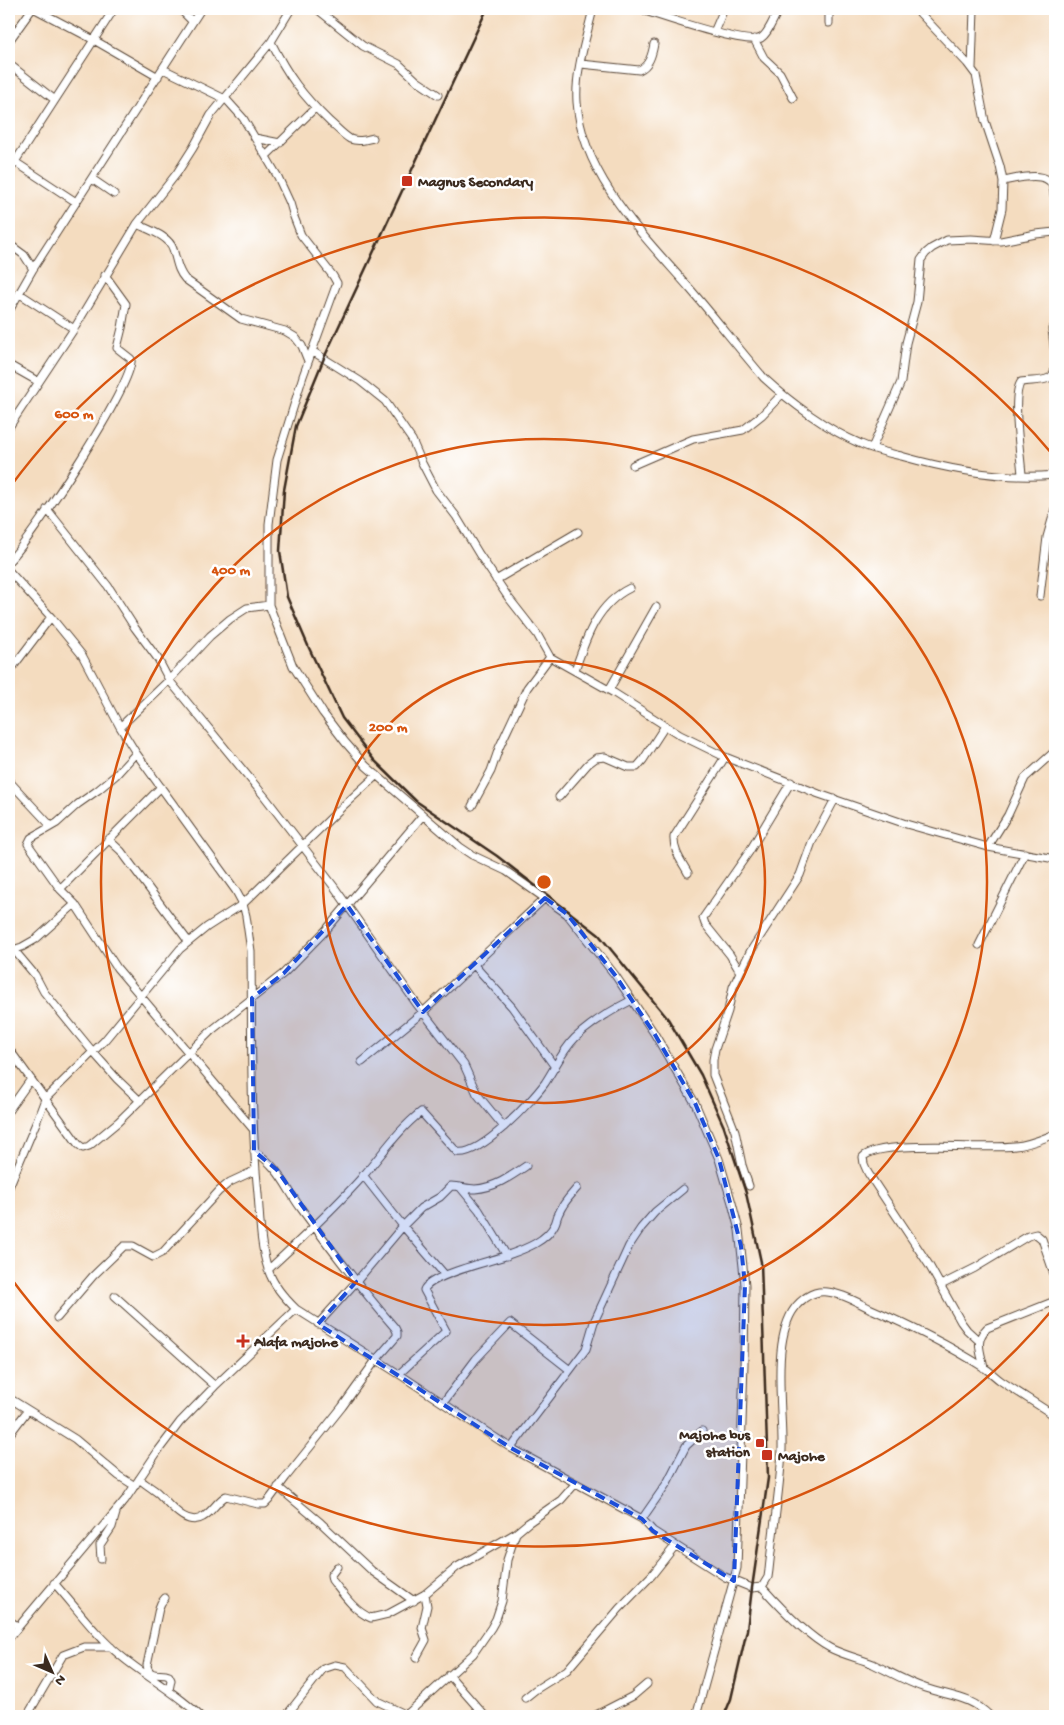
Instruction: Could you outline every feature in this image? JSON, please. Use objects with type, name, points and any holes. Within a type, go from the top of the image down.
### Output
[{"type":"street","points":[[9,41],[33,9],[94,40],[158,78]]},
{"type":"street","points":[[9,171],[12,160],[55,100],[114,9]]},
{"type":"street","points":[[180,9],[192,21]]},
{"type":"street","points":[[9,311],[33,269],[201,9]]},
{"type":"street","points":[[9,427],[74,329],[137,224],[193,148],[211,115],[270,42],[291,9]]},
{"type":"street","points":[[317,9],[364,46],[399,64],[417,81],[438,95]]},
{"type":"street","points":[[593,9],[577,88],[578,112],[589,155],[599,176],[632,222],[764,378],[782,394],[847,438],[872,448],[929,464],[967,471],[1055,475]]},
{"type":"street","points":[[639,9],[714,32],[754,39],[759,39],[764,35],[779,9]]},
{"type":"street","points":[[714,32],[724,9]]},
{"type":"street","points":[[829,23],[830,9]]},
{"type":"street","points":[[916,9],[972,68],[979,83],[985,121],[1003,181],[1004,196],[994,241]]},
{"type":"street","points":[[972,68],[974,9]]},
{"type":"street","points":[[754,39],[764,58],[780,73],[794,98]]},
{"type":"street","points":[[270,42],[296,86],[348,138],[360,140],[373,138]]},
{"type":"street","points":[[581,64],[639,70],[647,64],[654,44]]},
{"type":"street","points":[[9,64],[55,100]]},
{"type":"street","points":[[163,69],[225,99],[243,118],[278,177],[290,203],[301,235],[337,283],[308,361],[277,460],[269,524],[269,605],[293,666],[323,713],[366,766],[460,847],[472,855],[506,871],[567,914],[616,975],[658,1040],[695,1103],[719,1159],[739,1230],[745,1285],[737,1568],[696,1716]]},
{"type":"street","points":[[266,156],[316,108]]},
{"type":"street","points":[[255,138],[280,143]]},
{"type":"street","points":[[12,160],[76,202]]},
{"type":"street","points":[[1003,181],[1031,176],[1046,178],[1054,185],[1055,201]]},
{"type":"street","points":[[92,179],[114,194]]},
{"type":"street","points":[[137,224],[168,241],[173,249],[179,272],[185,280],[241,319],[286,330],[302,346],[308,361]]},
{"type":"street","points":[[872,448],[901,382],[906,344],[917,302],[921,260],[932,248],[947,240],[981,239],[994,241],[1055,232]]},
{"type":"street","points":[[9,244],[24,255],[33,269]]},
{"type":"street","points":[[9,561],[29,538],[73,472],[110,410],[132,361],[117,348],[126,304],[105,275]]},
{"type":"street","points":[[20,294],[74,329]]},
{"type":"street","points":[[1022,475],[1017,389],[1021,382],[1048,379],[1054,376],[1055,361],[1052,329]]},
{"type":"street","points":[[312,351],[360,381],[385,401],[412,440],[436,490],[456,516],[496,580],[537,634],[550,657],[609,690],[665,726],[725,757],[914,826],[988,846],[1055,859]]},
{"type":"street","points":[[9,365],[39,382]]},
{"type":"street","points":[[633,465],[693,439],[742,430],[762,415],[782,394]]},
{"type":"street","points":[[47,509],[108,586],[158,659],[169,680],[270,803],[347,905],[422,1012],[464,1065],[477,1094],[504,1127]]},
{"type":"street","points":[[1040,596],[1047,537],[1055,509]]},
{"type":"street","points":[[496,580],[578,532]]},
{"type":"street","points":[[9,571],[51,617],[82,655],[136,753],[222,870],[243,904],[251,951],[253,1128],[263,1245],[272,1280],[283,1296],[296,1309],[400,1374],[512,1448],[642,1519],[653,1531],[676,1546],[734,1581],[752,1588],[762,1586],[768,1577],[780,1483],[782,1448],[781,1350],[786,1324],[800,1302],[810,1295],[819,1292],[830,1292],[900,1322],[984,1368],[1000,1381],[1055,1416]]},
{"type":"street","points":[[574,670],[592,625],[609,602],[618,594],[630,588]]},
{"type":"street","points":[[120,727],[169,680],[210,636],[239,612],[247,608],[269,605]]},
{"type":"street","points":[[609,690],[656,607]]},
{"type":"street","points":[[9,672],[51,617]]},
{"type":"street","points":[[472,806],[491,771],[499,748],[526,688],[550,657]]},
{"type":"street","points":[[559,797],[588,764],[596,758],[605,756],[628,767],[633,768],[637,766],[644,760],[665,726]]},
{"type":"street","points":[[988,846],[1008,815],[1025,778],[1055,751]]},
{"type":"street","points":[[136,753],[116,775],[51,826],[31,838],[28,844],[60,889],[75,904],[117,968],[253,1128]]},
{"type":"street","points":[[688,873],[677,853],[674,838],[725,757]]},
{"type":"street","points":[[9,1187],[45,1098],[93,1052],[188,941],[243,904],[377,775]]},
{"type":"street","points":[[9,781],[51,826]]},
{"type":"street","points":[[740,972],[730,955],[705,924],[703,918],[749,852],[791,782]]},
{"type":"street","points":[[60,889],[161,787]]},
{"type":"street","points":[[749,1186],[735,1131],[712,1069],[715,1049],[728,1011],[733,987],[740,972],[750,952],[800,875],[812,842],[836,799]]},
{"type":"street","points":[[9,1049],[78,1144],[84,1148],[89,1146],[140,1101],[212,1030],[284,973],[326,930],[423,815]]},
{"type":"street","points":[[108,839],[121,850],[166,914],[188,941]]},
{"type":"street","points":[[979,945],[1025,853]]},
{"type":"street","points":[[362,1062],[422,1012],[545,898]]},
{"type":"street","points":[[75,904],[36,939],[22,947],[11,950],[35,975],[44,992],[93,1052],[140,1101]]},
{"type":"street","points":[[473,964],[512,1007],[556,1067]]},
{"type":"street","points":[[268,1270],[315,1226],[363,1175],[394,1136],[421,1112],[457,1152],[462,1153],[477,1146],[504,1127],[538,1092],[575,1038],[607,1014],[632,1000]]},
{"type":"street","points":[[9,1110],[31,1080]]},
{"type":"street","points":[[978,1340],[961,1322],[925,1258],[868,1173],[863,1157],[872,1151],[901,1148],[1015,1146],[1037,1141],[1055,1134]]},
{"type":"street","points":[[139,1479],[159,1494],[178,1513],[190,1519],[196,1520],[204,1517],[224,1497],[235,1497],[258,1504],[265,1504],[342,1407],[376,1360],[397,1336],[397,1332],[356,1282],[273,1165],[254,1152]]},
{"type":"street","points":[[318,1324],[403,1226],[421,1208],[440,1197],[448,1188],[455,1186],[476,1189],[493,1185],[510,1177],[526,1166]]},
{"type":"street","points":[[57,1318],[93,1276],[124,1246],[133,1246],[153,1257],[157,1257],[218,1191],[230,1182],[256,1170]]},
{"type":"street","points":[[363,1175],[445,1276]]},
{"type":"street","points":[[460,1187],[479,1210],[507,1256]]},
{"type":"street","points":[[400,1374],[446,1331],[424,1290],[430,1282],[507,1256],[542,1239],[555,1224],[563,1204],[577,1188]]},
{"type":"street","points":[[512,1448],[586,1349],[594,1322],[629,1246],[655,1212],[683,1189]]},
{"type":"street","points":[[941,1285],[975,1268],[1028,1236],[1036,1234],[1042,1239],[1055,1277]]},
{"type":"street","points":[[116,1296],[215,1386]]},
{"type":"street","points":[[984,1368],[978,1340],[980,1334],[987,1328],[1055,1302]]},
{"type":"street","points":[[9,1638],[135,1486],[180,1422],[296,1309]]},
{"type":"street","points":[[443,1403],[476,1358],[510,1324],[570,1370]]},
{"type":"street","points":[[9,1398],[75,1439],[119,1476],[135,1486]]},
{"type":"street","points":[[9,1436],[28,1410]]},
{"type":"street","points":[[642,1519],[667,1482],[686,1446],[702,1431]]},
{"type":"street","points":[[337,1567],[331,1575],[332,1580],[351,1603],[371,1618],[388,1614],[425,1594],[457,1567],[516,1533],[560,1500],[576,1483]]},
{"type":"street","points":[[278,1488],[321,1522],[372,1571],[414,1600]]},
{"type":"street","points":[[101,1559],[100,1545],[112,1527],[116,1510]]},
{"type":"street","points":[[286,1716],[323,1669],[335,1665],[344,1667],[377,1701],[406,1716],[476,1650],[496,1619],[502,1601],[507,1560],[516,1533]]},
{"type":"street","points":[[525,1698],[567,1670],[676,1546]]},
{"type":"street","points":[[54,1583],[111,1647],[127,1662],[183,1700],[200,1716]]},
{"type":"street","points":[[762,1586],[783,1610],[827,1647],[844,1655],[864,1660],[924,1688],[964,1698],[983,1709],[990,1716]]},
{"type":"street","points":[[416,1658],[426,1640],[422,1628],[427,1606],[425,1594]]},
{"type":"street","points":[[165,1598],[159,1608],[147,1669],[157,1675],[166,1674],[170,1676],[169,1690]]},
{"type":"street","points":[[9,1621],[18,1626]]},
{"type":"street","points":[[27,1716],[62,1655],[84,1647],[111,1647]]},
{"type":"street","points":[[449,1675],[486,1716]]},
{"type":"street","points":[[594,1716],[633,1696],[647,1684]]},
{"type":"highlighted area","points":[[545,898],[567,914],[615,975],[654,1033],[695,1103],[719,1159],[741,1246],[745,1285],[734,1581],[653,1531],[642,1519],[511,1448],[318,1324],[356,1282],[277,1170],[254,1151],[252,998],[284,973],[347,905],[423,1012]]},
{"type":"railway","points":[[487,9],[324,358],[296,426],[284,490],[280,551],[287,597],[309,648],[342,718],[374,760],[416,801],[497,856],[599,935],[668,1019],[701,1075],[724,1127],[746,1193],[761,1262],[768,1478],[747,1630],[731,1699],[724,1716]]},
{"type":"place","name":"Magnus Secondary","points":[[407,181]]},
{"type":"place","name":"Alafa majohe","points":[[243,1341]]},
{"type":"place","name":"Majohe bus station","points":[[760,1443]]},
{"type":"place","name":"Majohe","points":[[767,1455]]}]
